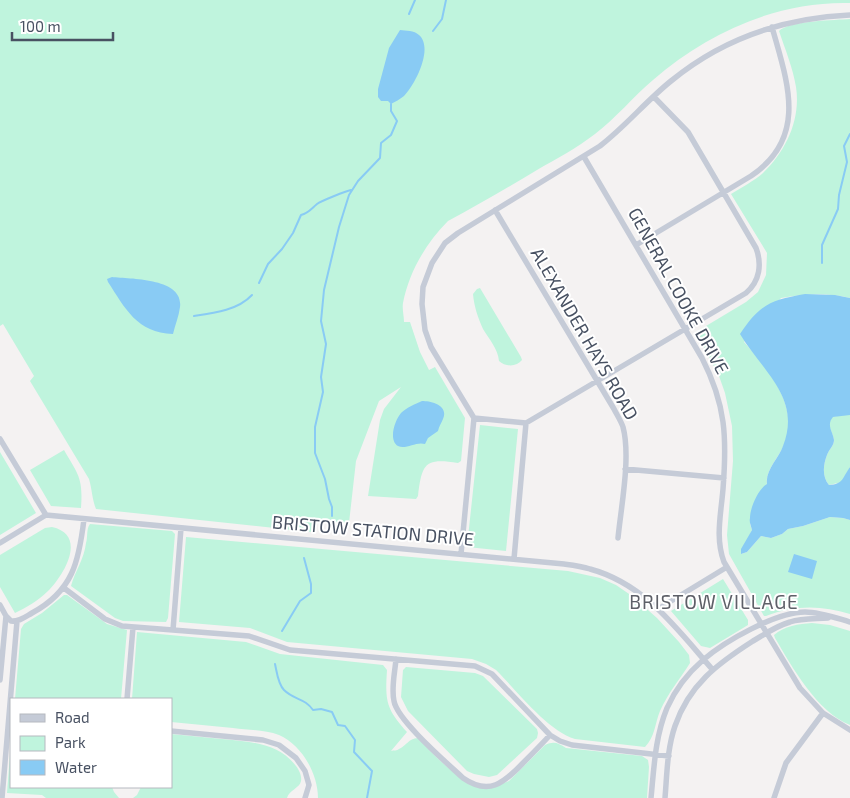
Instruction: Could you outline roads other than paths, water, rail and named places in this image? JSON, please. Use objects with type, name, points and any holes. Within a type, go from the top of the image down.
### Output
[{"type":"street","points":[[461,554],[474,418],[434,353],[428,339],[422,313],[425,279],[432,263],[445,243],[495,210],[584,157],[618,132],[670,82],[706,56],[740,38],[772,27],[807,18],[850,15]]},
{"type":"street","points":[[636,245],[724,193],[762,168],[777,150],[786,131],[789,116],[789,91],[772,27]]},
{"type":"street","points":[[474,418],[526,423],[751,289],[758,276],[760,261],[756,248],[688,132],[654,97]]},
{"type":"street","name":"GENERAL COOKE DRIVE","points":[[584,157],[712,377],[719,398],[725,440],[719,542],[727,567],[800,688],[823,713],[850,730]]},
{"type":"street","name":"ALEXANDER HAYS ROAD","points":[[495,210],[623,427],[625,469],[618,538]]},
{"type":"street","points":[[514,559],[526,423]]},
{"type":"street","points":[[0,439],[46,516],[0,543]]},
{"type":"street","points":[[625,469],[724,478]]},
{"type":"street","name":"BRISTOW STATION DRIVE","points":[[46,516],[514,559],[588,568],[626,584],[639,592],[658,609],[712,670]]},
{"type":"street","points":[[0,605],[11,621],[17,621],[47,604],[64,588],[77,561],[84,519]]},
{"type":"street","points":[[173,630],[181,528]]},
{"type":"street","points":[[658,609],[727,567]]},
{"type":"street","points":[[64,588],[105,619],[117,624],[133,627],[249,636],[290,650],[468,665],[488,671],[550,736],[560,741],[572,745],[669,756]]},
{"type":"street","points":[[651,798],[655,754],[667,708],[686,678],[703,660],[732,640],[761,624],[786,615],[806,612],[850,622]]},
{"type":"street","points":[[0,680],[6,616]]},
{"type":"street","points":[[665,798],[672,733],[681,712],[693,692],[712,670],[781,625],[796,620],[835,618]]},
{"type":"street","points":[[10,698],[17,621]]},
{"type":"street","points":[[127,698],[133,627]]},
{"type":"street","points":[[396,659],[393,698],[397,710],[470,783],[490,787],[505,781],[550,736]]},
{"type":"street","points":[[2,798],[10,704]]},
{"type":"street","points":[[774,798],[786,763],[823,713]]},
{"type":"street","points":[[172,731],[264,740],[279,746],[296,758],[305,771],[309,785],[304,798]]},
{"type":"water","points":[[400,30],[412,31],[419,35],[425,48],[424,57],[413,84],[404,96],[391,104],[388,101],[381,101],[378,97],[378,89],[389,48]]},
{"type":"water","points":[[112,277],[155,282],[174,290],[179,297],[180,307],[173,334],[161,333],[150,329],[133,317],[108,282],[107,279]]},
{"type":"water","points":[[805,294],[835,295],[850,298],[850,415],[833,417],[831,420],[830,426],[834,442],[828,453],[824,471],[829,485],[840,482],[850,467],[850,520],[830,517],[788,529],[782,534],[771,538],[761,536],[747,552],[741,554],[741,549],[752,530],[750,514],[753,504],[758,494],[767,484],[768,474],[781,451],[788,429],[784,399],[740,334],[754,316],[767,305],[775,301]]},
{"type":"water","points":[[422,401],[434,403],[444,410],[443,419],[438,431],[428,438],[425,444],[398,446],[393,439],[393,435],[399,416],[405,409]]},
{"type":"water","points":[[794,554],[817,561],[812,579],[788,572]]},
{"type":"waterway","points":[[409,14],[415,0]]},
{"type":"waterway","points":[[433,31],[442,19],[446,0]]},
{"type":"waterway","points":[[332,516],[332,507],[325,479],[315,453],[315,427],[323,392],[321,377],[326,344],[321,321],[324,290],[339,227],[349,195],[358,181],[380,158],[381,143],[391,135],[397,121],[391,111],[391,104]]},
{"type":"waterway","points":[[822,263],[822,245],[838,209],[839,195],[847,162],[844,146],[850,134]]},
{"type":"waterway","points":[[259,283],[268,264],[293,233],[301,215],[317,204],[351,190]]},
{"type":"waterway","points":[[194,316],[233,307],[252,295]]},
{"type":"waterway","points":[[282,631],[300,601],[311,593],[311,584],[304,558]]},
{"type":"waterway","points":[[275,664],[279,682],[284,690],[306,703],[313,710],[321,709],[332,712],[338,725],[345,726],[355,740],[354,752],[372,771],[367,798]]},
{"type":"district","name":"BRISTOW VILLAGE","points":[[714,602]]}]
